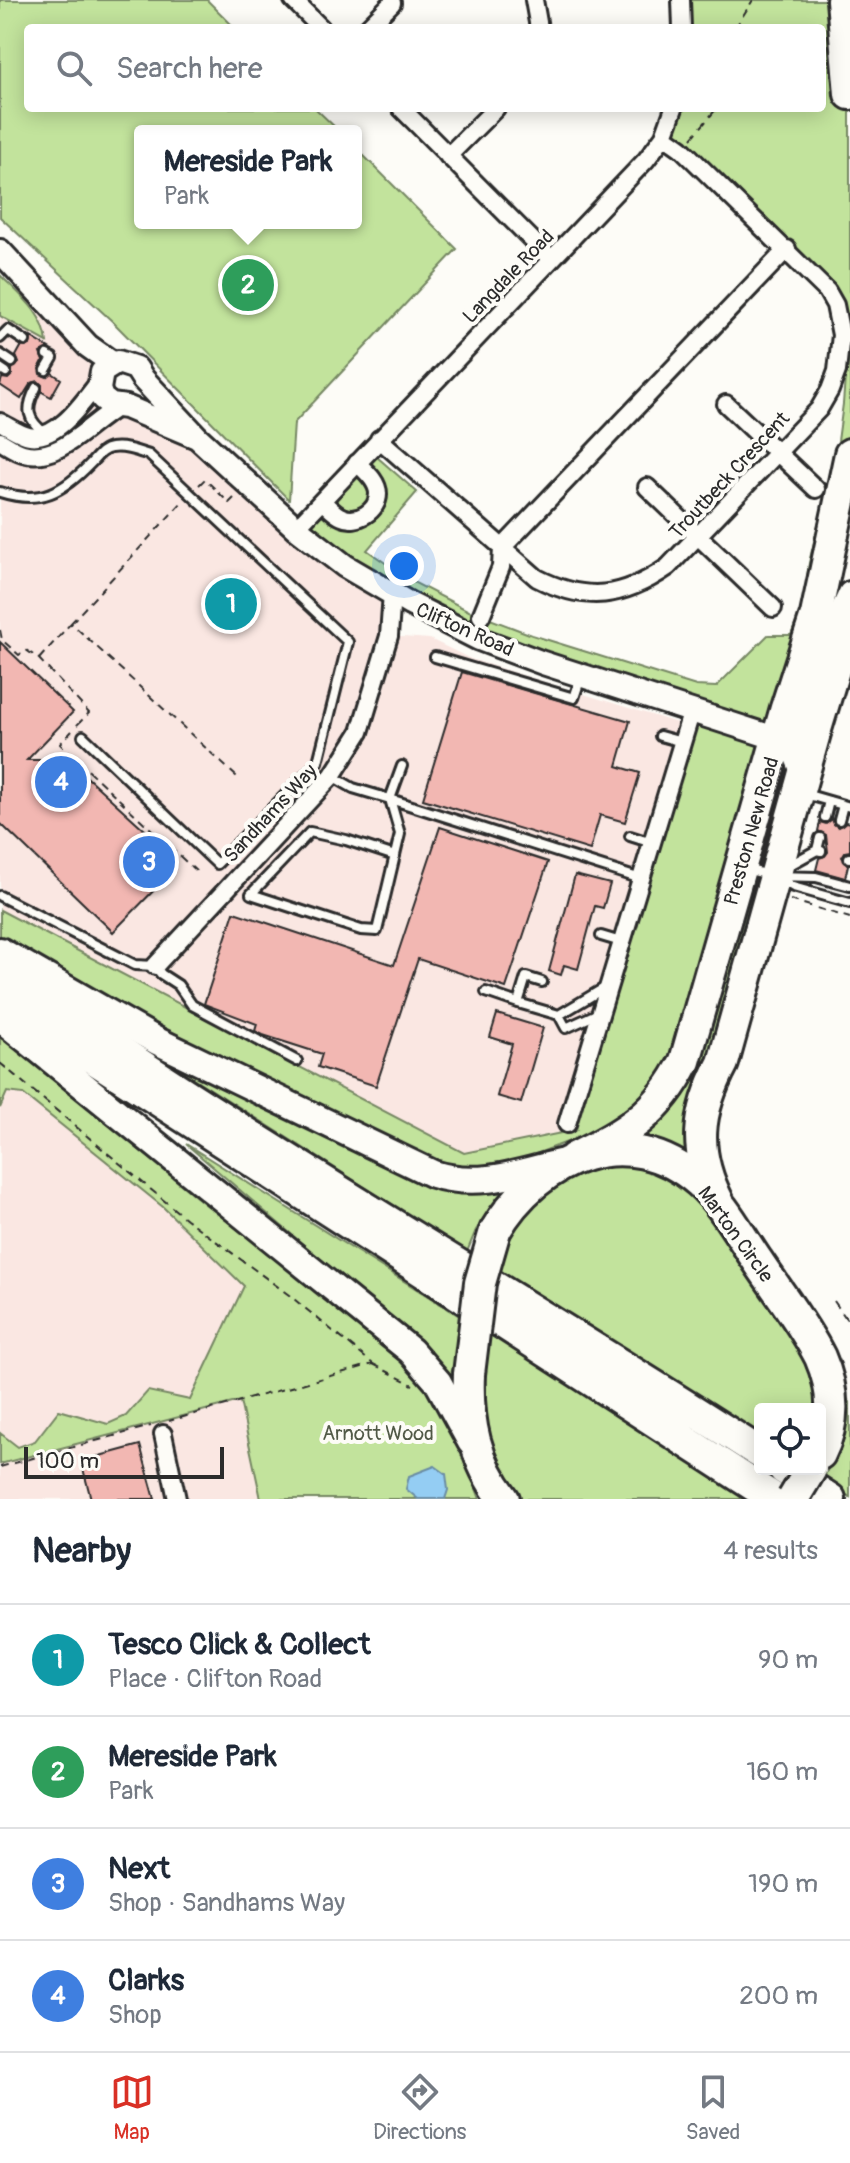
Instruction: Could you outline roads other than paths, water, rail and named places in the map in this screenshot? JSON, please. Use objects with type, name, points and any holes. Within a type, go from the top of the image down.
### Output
[{"type":"highway","points":[[842,0],[850,94]]},
{"type":"highway","name":"Preston New Road","points":[[569,1160],[639,1122],[678,1075],[694,1034],[786,708],[816,615],[850,454]]},
{"type":"highway","name":"Preston New Road","points":[[719,1203],[704,1169],[700,1130],[709,1089],[723,1063],[800,783],[850,617]]},
{"type":"highway","points":[[0,969],[199,1102],[754,1449]]},
{"type":"highway","points":[[0,998],[775,1499]]},
{"type":"highway","points":[[723,1063],[720,1152],[733,1190],[850,1373]]},
{"type":"highway","name":"Marton Circle","points":[[491,1484],[469,1411],[469,1374],[480,1283],[495,1231],[524,1191],[569,1160],[614,1151],[647,1155],[692,1175],[719,1203],[813,1342],[827,1373],[830,1389],[832,1403],[826,1433]]},
{"type":"highway","points":[[813,1342],[850,1380]]},
{"type":"highway","points":[[793,1475],[830,1499]]},
{"type":"highway","points":[[793,1499],[807,1475]]},
{"type":"main road","points":[[0,951],[157,1041],[433,1174],[480,1182],[569,1160]]},
{"type":"main road","points":[[0,1018],[411,1351],[438,1382],[491,1484]]},
{"type":"street","points":[[293,0],[317,24]]},
{"type":"street","points":[[534,0],[538,24]]},
{"type":"street","points":[[681,0],[682,24]]},
{"type":"street","points":[[372,24],[394,6]]},
{"type":"street","points":[[405,112],[551,259]]},
{"type":"street","points":[[448,156],[492,112]]},
{"type":"street","name":"Langdale Road","points":[[296,528],[646,160],[664,136],[673,112]]},
{"type":"street","name":"Troutbeck Crescent","points":[[379,439],[537,578],[561,590],[602,595],[628,589],[652,578],[674,562],[699,537],[819,409],[837,371],[841,335],[835,305],[827,291],[681,148],[664,136]]},
{"type":"street","points":[[481,616],[501,567],[502,548],[787,249]]},
{"type":"street","name":"Clifton Road","points":[[0,251],[50,304],[103,375],[102,398],[197,437]]},
{"type":"street","name":"Clifton Road","points":[[103,375],[131,364],[197,437],[296,528],[345,566],[401,598],[479,639],[778,739]]},
{"type":"street","points":[[0,422],[33,437],[47,434],[67,418],[103,375]]},
{"type":"street","points":[[0,441],[23,453],[51,452],[67,444],[99,418],[132,404],[142,393],[143,379]]},
{"type":"street","points":[[726,404],[816,489]]},
{"type":"street","points":[[322,501],[346,519],[357,519],[369,512],[379,496],[378,491],[357,463]]},
{"type":"street","points":[[647,487],[773,608]]},
{"type":"street","points":[[800,783],[794,752],[778,739],[791,734],[796,726],[819,661],[850,593]]},
{"type":"street","name":"Sandhams Way","points":[[155,966],[332,776],[360,732],[401,598]]},
{"type":"street","points":[[567,1124],[694,711],[710,710],[752,725],[772,721],[786,708]]},
{"type":"street","points":[[742,868],[739,843],[759,763],[759,747],[744,728]]},
{"type":"street","points":[[159,1428],[177,1499]]},
{"type":"lane","points":[[0,338],[8,330],[25,341]]},
{"type":"lane","points":[[0,354],[12,362]]},
{"type":"lane","points":[[46,370],[53,358],[47,355]]},
{"type":"lane","points":[[33,388],[26,398],[28,412],[35,425],[47,434]]},
{"type":"lane","points":[[0,492],[47,496],[66,488],[100,453],[110,448],[131,449],[149,455],[348,642],[318,762],[217,864],[83,736]]},
{"type":"lane","points":[[435,657],[574,698],[582,675]]},
{"type":"lane","points":[[660,736],[682,742]]},
{"type":"lane","points":[[395,856],[310,832],[251,894],[361,930],[377,931],[395,856],[400,834],[390,799],[402,766]]},
{"type":"lane","points":[[332,776],[353,788],[642,879]]},
{"type":"lane","points":[[800,783],[829,801],[846,806],[839,820]]},
{"type":"lane","points":[[825,817],[829,801]]},
{"type":"lane","points":[[630,836],[652,843]]},
{"type":"lane","points":[[772,885],[819,850],[820,838]]},
{"type":"lane","points":[[742,868],[772,885],[793,887],[850,903]]},
{"type":"lane","points":[[772,885],[816,877],[850,886]]},
{"type":"lane","points":[[0,896],[135,965],[155,966],[178,985],[192,1005],[297,1061]]},
{"type":"lane","points":[[601,936],[621,942]]},
{"type":"lane","points":[[518,1003],[526,977],[542,982]]},
{"type":"lane","points":[[559,1015],[609,985]]},
{"type":"lane","points":[[486,992],[559,1015],[566,1028],[601,1012]]},
{"type":"water","points":[[435,1466],[446,1474],[448,1490],[445,1499],[418,1499],[406,1489],[409,1476]]},
{"type":"place","name":"Mereside Park","points":[[248,285]]},
{"type":"place","name":"Tesco Click & Collect","points":[[231,604]]},
{"type":"place","name":"Clarks","points":[[61,782]]},
{"type":"place","name":"Next","points":[[149,862]]},
{"type":"park label","name":"Arnott Wood","points":[[378,1433]]}]
